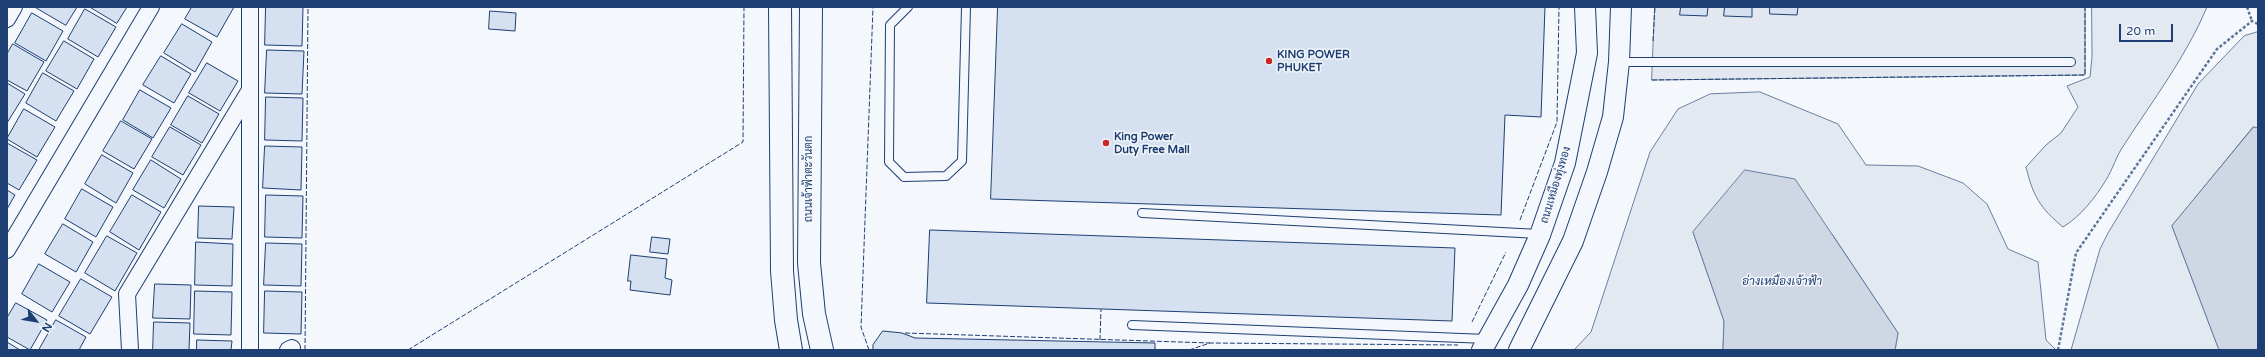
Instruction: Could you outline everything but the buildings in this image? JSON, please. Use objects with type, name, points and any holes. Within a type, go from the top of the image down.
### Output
[{"type":"main road","points":[[780,7],[782,271],[786,320],[791,350]]},
{"type":"main road","name":"ถนนเจ้าฟ้าตะวันตก","points":[[811,7],[809,263],[813,306],[822,350]]},
{"type":"street","points":[[7,19],[14,7]]},
{"type":"street","points":[[7,250],[151,7]]},
{"type":"street","points":[[250,7],[250,350]]},
{"type":"street","name":"ถนนเหมืองทุ่งทอง","points":[[1486,344],[1518,285],[1540,234],[1565,163],[1587,52],[1586,7]]},
{"type":"street","points":[[1519,350],[1573,241],[1597,172],[1613,117],[1619,62],[1621,7]]},
{"type":"street","points":[[130,350],[127,294],[250,90]]},
{"type":"lane","points":[[908,7],[890,25],[889,162],[904,177],[946,176],[962,161],[966,7]]},
{"type":"lane","points":[[1619,62],[2071,62]]},
{"type":"lane","points":[[1142,213],[1540,234]]},
{"type":"lane","points":[[1132,325],[1486,344]]},
{"type":"path","points":[[2247,7],[2252,21],[2258,24]]},
{"type":"path","points":[[2058,350],[2076,253],[2217,49],[2252,21]]},
{"type":"shaded area","points":[[1655,7],[2085,7],[2085,75],[1652,80]]},
{"type":"shaded area","points":[[2092,7],[2207,7],[2179,61],[2121,149],[2102,187],[2082,212],[2063,227],[2048,214],[2038,201],[2026,167],[2046,145],[2061,133],[2078,107],[2067,86],[2090,77],[2092,57]]},
{"type":"shaded area","points":[[2258,32],[2258,128],[2253,127],[2172,226],[2219,350],[2071,350],[2100,249],[2108,233],[2198,84],[2244,36]]},
{"type":"shaded area","points":[[1760,92],[1838,124],[1866,165],[1918,166],[1963,183],[1987,204],[2008,249],[2038,262],[2046,340],[2056,350],[1895,350],[1898,333],[1832,234],[1693,232],[1724,321],[1723,350],[1574,350],[1591,332],[1650,152],[1678,109],[1710,94]]},
{"type":"water","points":[[2254,127],[2258,128],[2258,350],[2219,350],[2172,226]]},
{"type":"water","name":"อ่างเหมืองเจ้าฟ้า","points":[[1745,170],[1795,179],[1898,333],[1895,350],[1723,350],[1724,321],[1693,232]]},
{"type":"fence","points":[[305,350],[308,7]]},
{"type":"fence","points":[[408,350],[743,142],[744,7]]},
{"type":"fence","points":[[869,350],[861,327],[873,7]]},
{"type":"fence","points":[[1520,220],[1557,122],[1559,7]]},
{"type":"fence","points":[[1653,41],[1655,7]]},
{"type":"fence","points":[[1652,80],[2085,75],[2085,7]]},
{"type":"fence","points":[[1472,322],[1506,252]]},
{"type":"fence","points":[[1100,340],[1101,309]]},
{"type":"fence","points":[[905,333],[1210,343]]},
{"type":"fence","points":[[1189,350],[1210,343],[1458,345]]},
{"type":"place","name":"KING POWER PHUKET","points":[[1269,61]]},
{"type":"place","name":"King Power Duty Free Mall","points":[[1106,143]]}]
